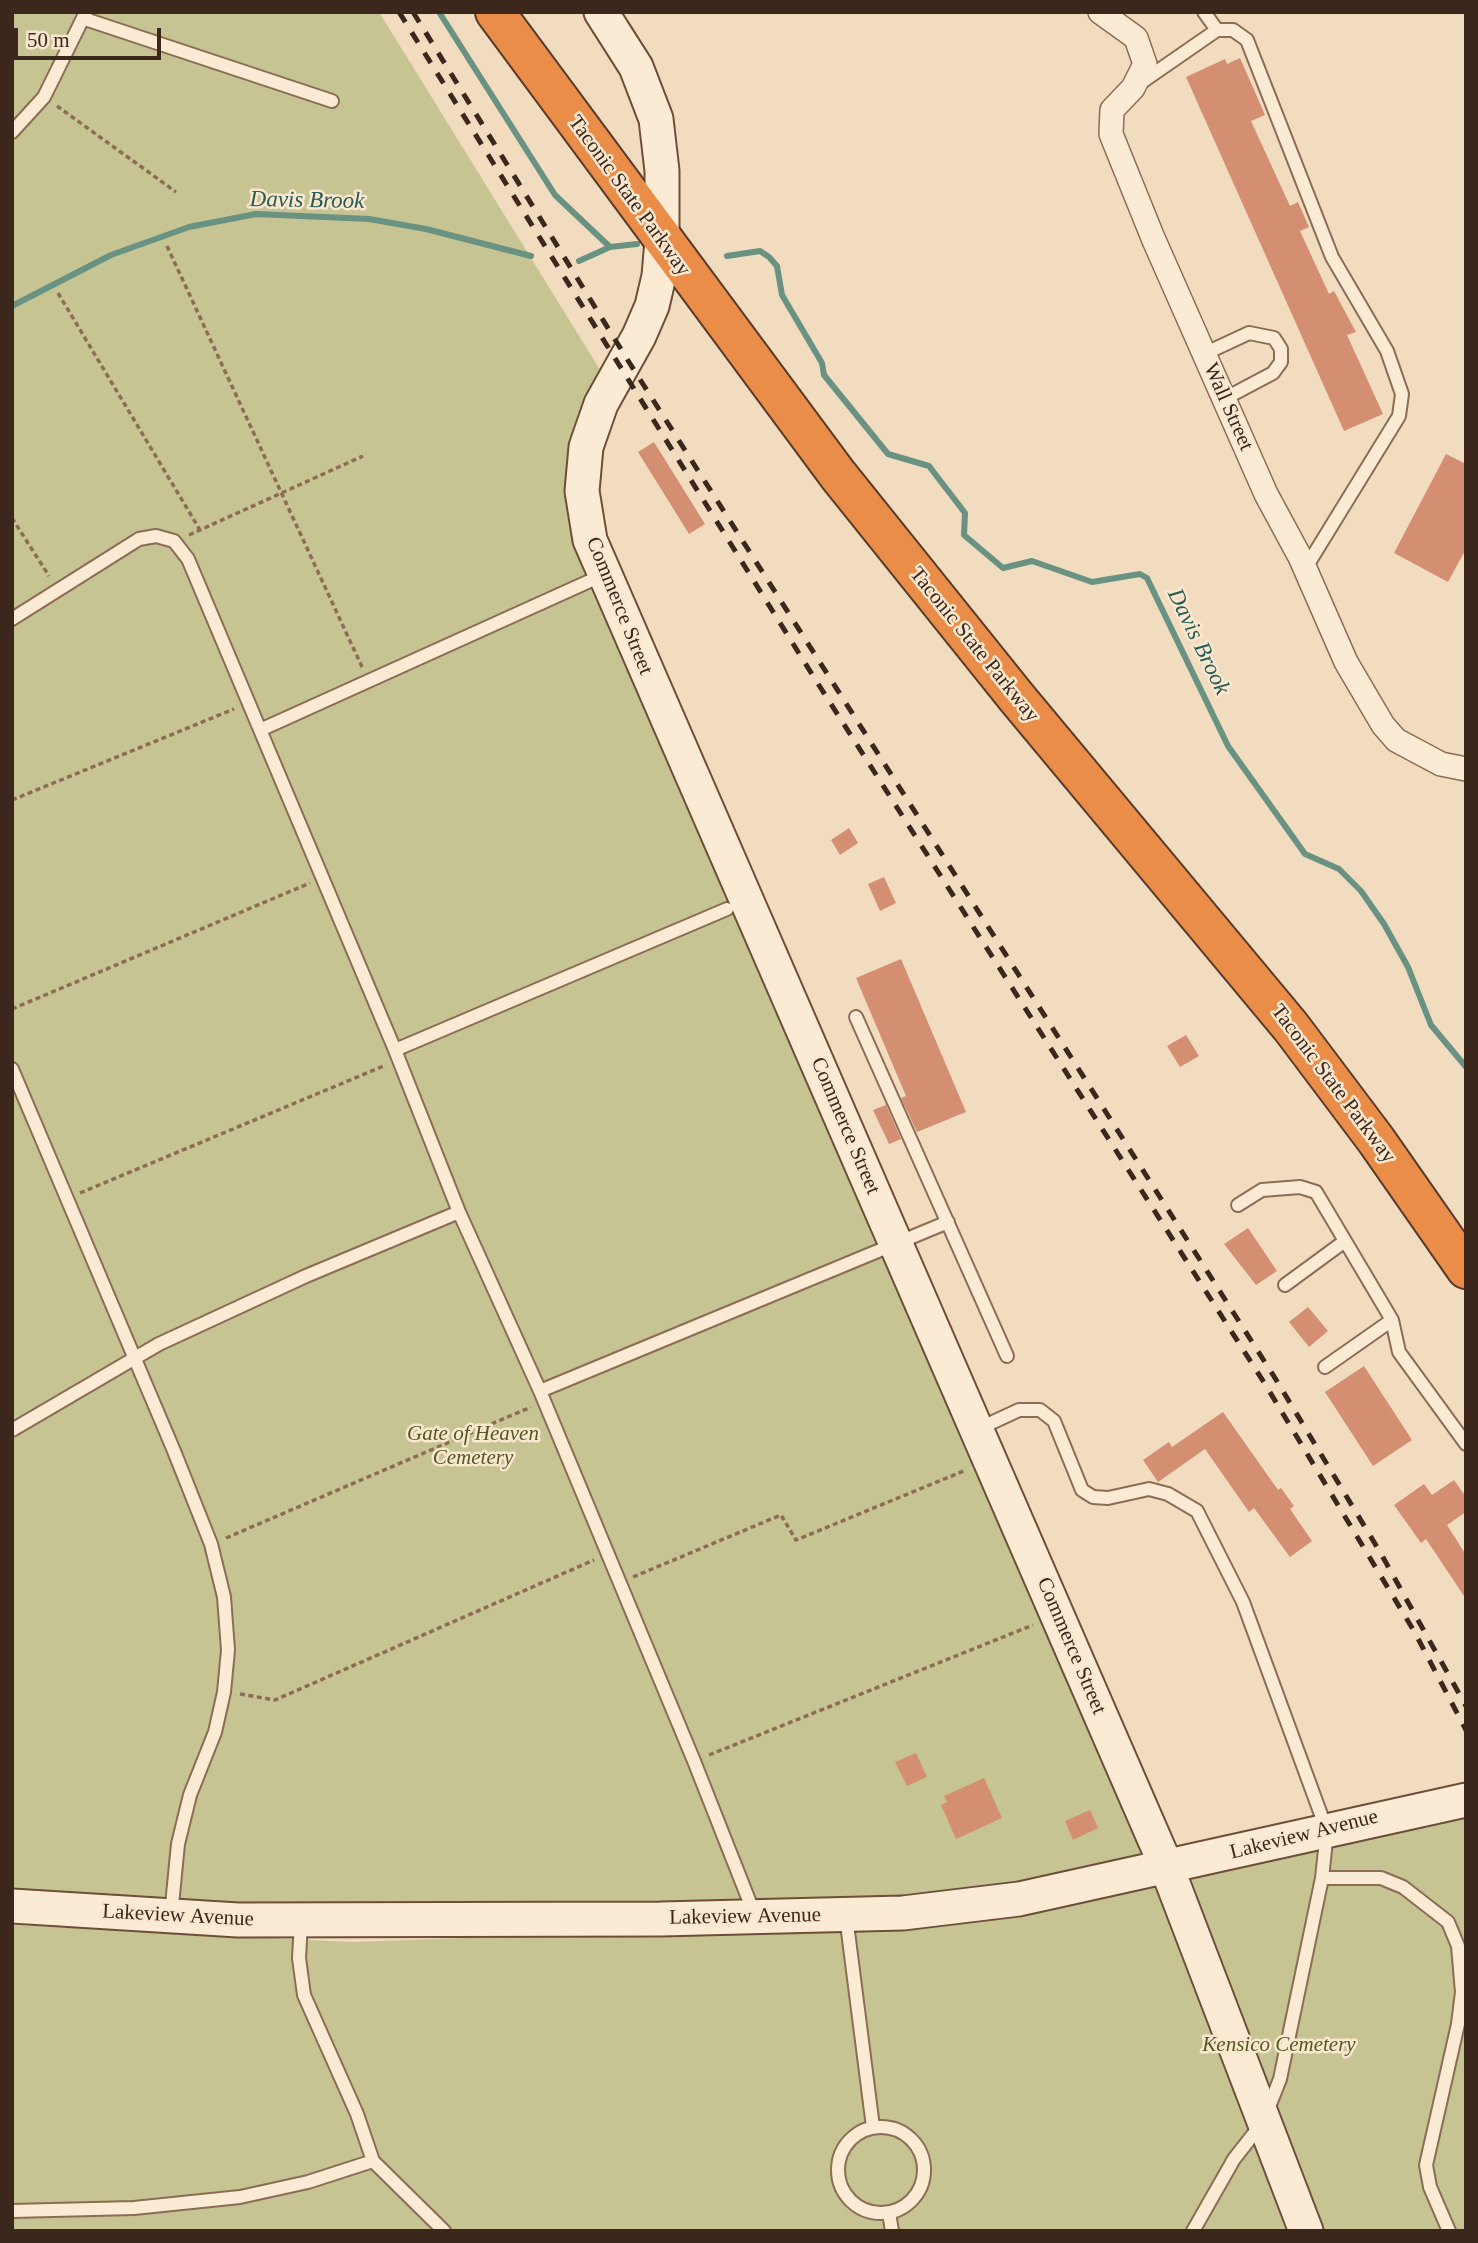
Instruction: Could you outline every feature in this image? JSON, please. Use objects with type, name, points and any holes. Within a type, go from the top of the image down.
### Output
[{"type":"highway","name":"Taconic State Parkway","points":[[495,12],[891,512],[1301,1007],[1388,1121],[1466,1230]]},
{"type":"highway","name":"Taconic State Parkway","points":[[520,12],[662,223],[881,531],[1291,1027],[1376,1140],[1466,1269]]},
{"type":"street","name":"Commerce Street","points":[[601,12],[636,67],[652,106],[660,145],[662,223],[659,276],[652,306],[639,336],[601,404],[584,461],[583,504],[590,540],[1167,1868],[1306,2231]]},
{"type":"street","name":"Wall Street","points":[[1100,12],[1136,38],[1145,64],[1133,88],[1112,110],[1111,134],[1266,494],[1305,569],[1346,662],[1382,725],[1396,740],[1441,764],[1466,769]]},
{"type":"street","name":"Lakeview Avenue","points":[[12,1906],[170,1918],[301,1920],[846,1915],[951,1909],[1019,1899],[1167,1868],[1466,1800]]},
{"type":"lane","points":[[1204,12],[1217,30]]},
{"type":"lane","points":[[12,132],[44,97],[86,15],[332,101]]},
{"type":"lane","points":[[1133,88],[1217,30],[1233,30],[1247,40],[1332,257],[1387,351],[1402,394],[1399,416],[1305,569]]},
{"type":"lane","points":[[1204,354],[1249,333],[1273,338],[1281,349],[1281,362],[1273,373],[1224,399]]},
{"type":"lane","points":[[12,619],[139,539],[156,536],[174,541],[188,559],[397,1055],[459,1212],[541,1397],[694,1761],[755,1916]]},
{"type":"lane","points":[[260,730],[603,575]]},
{"type":"lane","points":[[397,1055],[727,909]]},
{"type":"lane","points":[[856,1017],[1007,1356]]},
{"type":"lane","points":[[12,1069],[135,1356],[211,1545],[225,1598],[228,1650],[224,1692],[215,1732],[190,1795],[178,1844],[170,1918]]},
{"type":"lane","points":[[1238,1205],[1262,1190],[1300,1187],[1316,1192],[1392,1320],[1399,1352],[1466,1444]]},
{"type":"lane","points":[[12,1430],[135,1356],[306,1276],[459,1212]]},
{"type":"lane","points":[[541,1397],[948,1222]]},
{"type":"lane","points":[[1285,1285],[1345,1241]]},
{"type":"lane","points":[[1325,1367],[1392,1320]]},
{"type":"lane","points":[[976,1430],[1019,1410],[1040,1410],[1054,1422],[1082,1490],[1093,1497],[1108,1498],[1149,1489],[1168,1494],[1197,1511],[1243,1601],[1327,1831],[1322,1878],[1280,2079],[1263,2122],[1234,2160],[1193,2231]]},
{"type":"lane","points":[[1322,1878],[1381,1878],[1403,1887],[1448,1922],[1458,1946],[1462,1992],[1426,2165],[1430,2187],[1449,2231]]},
{"type":"lane","points":[[846,1915],[873,2127]]},
{"type":"lane","points":[[301,1920],[299,1958],[304,1995],[357,2114],[373,2161],[444,2231]]},
{"type":"lane","points":[[873,2127],[895,2129],[913,2141],[921,2153],[924,2176],[920,2190],[903,2208],[889,2213],[861,2210],[848,2200],[840,2187],[837,2167],[841,2152],[858,2133],[873,2127]]},
{"type":"lane","points":[[12,2211],[134,2208],[240,2197],[309,2182],[373,2161]]},
{"type":"lane","points":[[889,2213],[892,2231]]},
{"type":"path","points":[[44,97],[176,192]]},
{"type":"path","points":[[167,246],[368,681]]},
{"type":"path","points":[[58,293],[200,530]]},
{"type":"path","points":[[174,541],[363,456]]},
{"type":"path","points":[[12,518],[58,590]]},
{"type":"path","points":[[12,800],[248,704]]},
{"type":"path","points":[[12,1009],[322,878]]},
{"type":"path","points":[[68,1198],[397,1055]]},
{"type":"path","points":[[211,1545],[541,1397]]},
{"type":"path","points":[[618,1583],[781,1514],[796,1540],[989,1461]]},
{"type":"path","points":[[224,1692],[275,1700],[606,1555]]},
{"type":"path","points":[[694,1761],[1058,1615]]},
{"type":"green space","name":"Gate of Heaven Cemetery","points":[[12,12],[379,12],[602,373],[571,488],[1144,1845],[1137,1861],[982,1890],[910,1899],[773,1903],[748,1899],[715,1904],[228,1906],[182,1901],[172,1892],[158,1900],[12,1892]]},
{"type":"green space","name":"Kensico Cemetery","points":[[1466,1812],[1466,2231],[12,2231],[12,1925],[352,1942],[989,1919]]},
{"type":"building","points":[[1240,58],[1265,115],[1251,121],[1290,206],[1298,202],[1309,227],[1300,231],[1329,294],[1334,291],[1356,332],[1347,335],[1383,414],[1344,431],[1186,77],[1225,59],[1227,64]]},
{"type":"building","points":[[654,442],[705,524],[689,534],[638,452]]},
{"type":"building","points":[[1446,454],[1466,464],[1466,549],[1448,582],[1394,553]]},
{"type":"building","points":[[849,828],[858,843],[840,855],[831,840]]},
{"type":"building","points":[[884,877],[896,903],[880,911],[868,884]]},
{"type":"building","points":[[901,959],[966,1112],[917,1132],[901,1098],[906,1096],[856,978]]},
{"type":"building","points":[[1186,1035],[1199,1056],[1180,1067],[1167,1046]]},
{"type":"building","points":[[886,1105],[901,1139],[889,1144],[873,1110]]},
{"type":"building","points":[[1248,1228],[1277,1271],[1256,1285],[1224,1244]]},
{"type":"building","points":[[1308,1307],[1328,1331],[1309,1347],[1289,1322]]},
{"type":"building","points":[[1364,1366],[1412,1440],[1373,1466],[1325,1392]]},
{"type":"building","points":[[1223,1412],[1278,1490],[1281,1488],[1294,1506],[1290,1509],[1312,1541],[1290,1557],[1254,1508],[1249,1512],[1205,1449],[1158,1482],[1143,1460],[1169,1442],[1172,1447]]},
{"type":"building","points":[[1454,1480],[1466,1497],[1466,1512],[1447,1525],[1466,1555],[1466,1599],[1426,1539],[1421,1543],[1394,1505],[1424,1484],[1432,1495]]},
{"type":"building","points":[[916,1753],[927,1777],[907,1786],[895,1762]]},
{"type":"building","points":[[984,1778],[1002,1818],[956,1839],[941,1805],[947,1802],[944,1796]]},
{"type":"building","points":[[1090,1810],[1098,1828],[1073,1840],[1065,1821]]},
{"type":"waterway","points":[[439,12],[555,195],[610,247]]},
{"type":"waterway","name":"Davis Brook","points":[[12,306],[111,255],[189,227],[256,214],[369,219],[426,229],[531,256]]},
{"type":"waterway","name":"Davis Brook","points":[[579,261],[610,247],[637,244]]},
{"type":"waterway","name":"Davis Brook","points":[[727,256],[760,251],[777,266],[782,295],[822,363],[824,375],[888,454],[929,466],[965,513],[964,535],[1003,568],[1032,561],[1092,582],[1140,574],[1147,578],[1228,746],[1305,854],[1339,869],[1361,891],[1384,924],[1408,967],[1431,1025],[1466,1067]]},
{"type":"railway","points":[[399,12],[815,679],[1265,1384],[1414,1631],[1466,1730]]},
{"type":"railway","points":[[413,12],[627,359],[1275,1378],[1380,1552],[1466,1706]]}]
